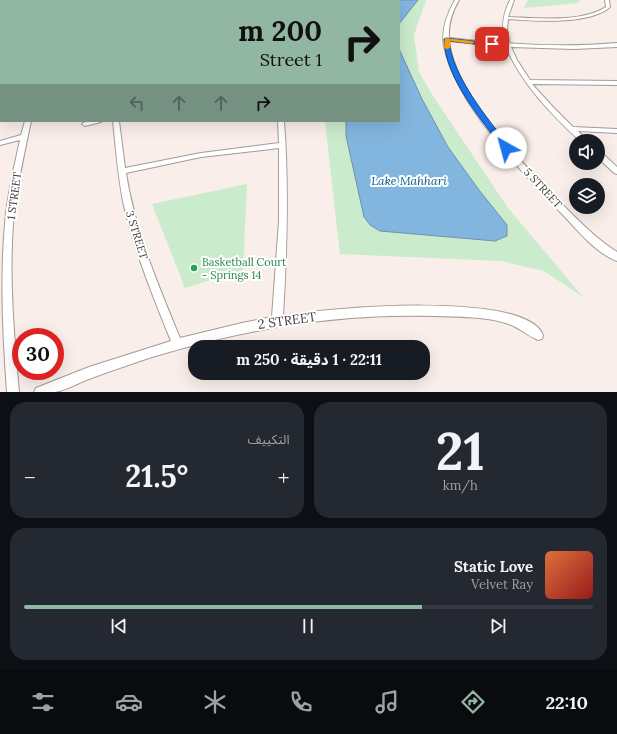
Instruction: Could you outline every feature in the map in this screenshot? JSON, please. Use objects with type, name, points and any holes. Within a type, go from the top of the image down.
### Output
[{"type":"street","name":"5 STREET","points":[[457,0],[447,22],[446,39],[455,70],[464,88],[506,148],[569,216],[597,243],[617,257]]},
{"type":"street","points":[[512,0],[505,18],[504,26],[507,43],[516,63],[546,103],[576,134]]},
{"type":"street","points":[[505,18],[554,19],[590,16],[605,10],[608,6],[607,0]]},
{"type":"street","points":[[446,39],[559,48],[617,45]]},
{"type":"street","points":[[529,82],[617,83]]},
{"type":"street","name":"1 STREET","points":[[13,392],[8,299],[8,261],[12,200],[28,122]]},
{"type":"street","points":[[85,124],[94,122]]},
{"type":"street","name":"3 STREET","points":[[116,122],[130,217],[156,292],[177,343]]},
{"type":"street","points":[[277,321],[284,216],[283,145],[281,122]]},
{"type":"street","points":[[571,129],[617,131]]},
{"type":"street","points":[[0,143],[24,137]]},
{"type":"street","points":[[123,170],[201,155],[283,145]]},
{"type":"street","points":[[605,160],[617,171]]},
{"type":"street","name":"2 STREET","points":[[40,392],[133,357],[177,343],[244,327],[277,321],[364,312],[444,312],[507,317],[527,325],[538,335]]},
{"type":"green space","points":[[418,0],[426,0],[414,35],[419,72],[433,96],[508,208],[583,297],[544,271],[501,261],[340,254],[325,122],[346,122],[346,136],[364,217],[370,225],[380,231],[495,241],[496,212],[448,147],[422,99],[400,51],[400,23]]},
{"type":"green space","points":[[528,0],[580,0],[579,3],[524,8]]},
{"type":"green space","points":[[247,184],[243,270],[185,288],[152,204]]},
{"type":"water","points":[[400,0],[418,0],[400,23]]},
{"type":"water","name":"Lake Mahhari","points":[[400,51],[422,99],[448,147],[479,190],[507,225],[507,236],[495,241],[380,231],[370,225],[364,217],[346,136],[346,122],[400,122]]},
{"type":"slow traffic","points":[[447,48],[446,39],[472,42]]},
{"type":"place","name":"Basketball Court - Springs 14","points":[[194,268]]},
{"type":"route","points":[[492,44],[446,39],[449,54],[464,88],[506,148]]}]
